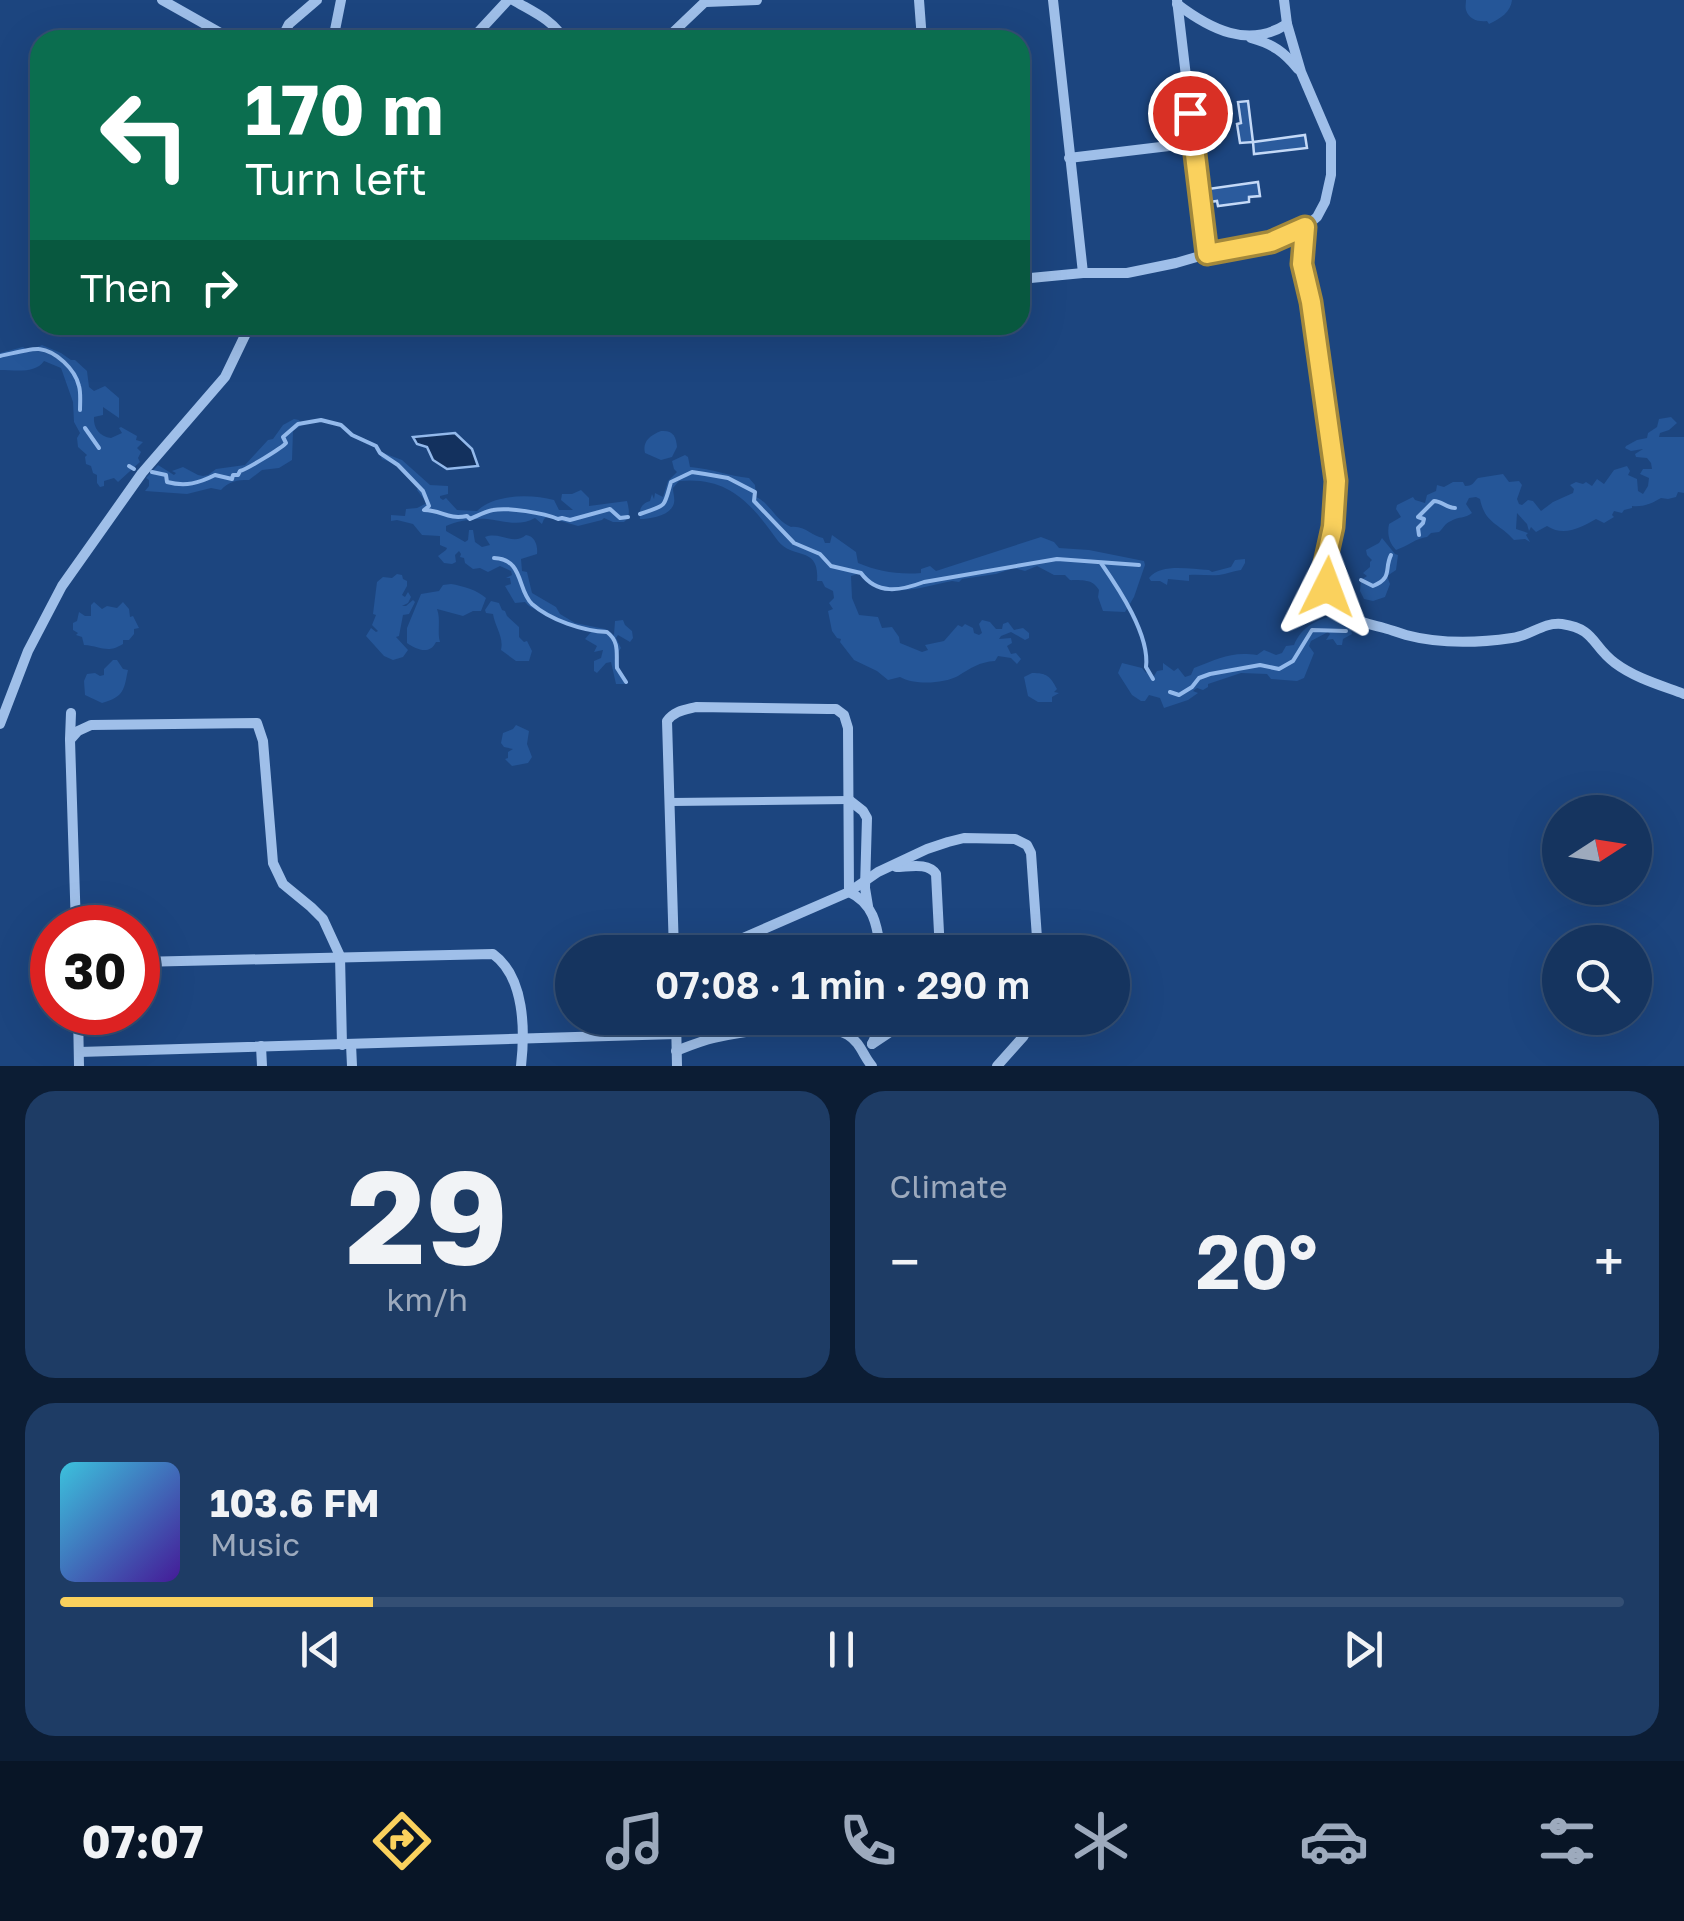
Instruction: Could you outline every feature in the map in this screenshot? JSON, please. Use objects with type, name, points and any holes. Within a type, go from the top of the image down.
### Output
[{"type":"street","points":[[162,0],[215,30]]},
{"type":"street","points":[[287,30],[317,0]]},
{"type":"street","points":[[335,30],[341,0]]},
{"type":"street","points":[[481,30],[510,0],[559,30]]},
{"type":"street","points":[[676,30],[707,1],[757,0]]},
{"type":"street","points":[[919,0],[921,30]]},
{"type":"street","points":[[1053,0],[1083,273]]},
{"type":"street","points":[[1030,278],[1128,272],[1176,264],[1271,242],[1305,227],[1317,217],[1331,175],[1330,142],[1301,72],[1284,0]]},
{"type":"street","points":[[1177,2],[1197,19],[1222,32],[1272,44],[1301,72]]},
{"type":"street","points":[[1177,2],[1207,254]]},
{"type":"street","points":[[1246,36],[1287,24]]},
{"type":"street","points":[[1069,158],[1194,143]]},
{"type":"street","points":[[1305,227],[1302,264],[1311,302],[1336,481],[1333,527],[1325,563],[1327,587],[1334,603],[1347,617],[1362,623],[1446,642],[1518,638],[1543,624],[1576,627],[1588,632],[1600,649],[1632,674],[1684,694]]},
{"type":"street","points":[[0,724],[28,650],[62,586],[142,473],[225,378],[245,335]]},
{"type":"street","points":[[674,935],[666,721],[672,714],[696,707],[836,710],[844,716],[848,728],[849,892]]},
{"type":"street","points":[[71,713],[75,905]]},
{"type":"street","points":[[70,740],[78,730],[92,725],[257,722],[263,741],[273,862],[283,884],[323,919],[340,956],[352,1066]]},
{"type":"street","points":[[849,800],[867,818],[868,906]]},
{"type":"street","points":[[748,935],[849,892],[878,872],[928,848],[964,838],[1023,842],[1030,853],[1037,935]]},
{"type":"street","points":[[890,867],[924,866],[936,874],[939,935]]},
{"type":"street","points":[[849,892],[868,906],[879,935]]},
{"type":"street","points":[[160,961],[493,954],[508,968],[516,986],[524,1039],[521,1066]]},
{"type":"street","points":[[676,1050],[729,1035],[814,1028],[844,1032],[860,1045],[869,1062]]},
{"type":"street","points":[[79,1035],[80,1066]]},
{"type":"street","points":[[79,1052],[646,1035]]},
{"type":"street","points":[[676,1035],[677,1066]]},
{"type":"street","points":[[869,1062],[876,1035]]},
{"type":"street","points":[[872,1044],[886,1035]]},
{"type":"street","points":[[997,1066],[1025,1035]]},
{"type":"street","points":[[262,1046],[262,1066]]},
{"type":"lane","points":[[670,802],[849,800]]},
{"type":"shaded area","points":[[1466,0],[1512,0],[1504,15],[1489,24],[1469,16]]},
{"type":"shaded area","points":[[42,345],[75,360],[87,371],[89,387],[94,391],[105,386],[119,398],[119,418],[103,407],[103,415],[94,417],[96,428],[104,436],[111,438],[122,433],[121,427],[143,442],[137,448],[141,452],[140,462],[118,482],[114,478],[100,487],[97,475],[86,464],[87,455],[78,447],[80,433],[61,368],[44,361],[30,370],[0,370],[0,353],[23,347],[28,351]]},
{"type":"shaded area","points":[[1671,417],[1677,423],[1659,437],[1684,437],[1684,493],[1678,492],[1676,497],[1632,506],[1622,513],[1614,511],[1614,517],[1604,523],[1596,519],[1566,531],[1547,526],[1536,532],[1531,527],[1529,531],[1517,513],[1516,529],[1528,533],[1530,542],[1514,540],[1489,518],[1480,499],[1469,498],[1466,504],[1472,513],[1449,522],[1439,532],[1396,550],[1390,541],[1389,524],[1401,517],[1397,505],[1413,497],[1425,503],[1437,485],[1444,487],[1453,482],[1468,486],[1478,478],[1503,474],[1509,482],[1519,481],[1522,485],[1519,504],[1533,501],[1541,511],[1573,493],[1570,485],[1586,482],[1592,486],[1597,479],[1604,484],[1614,470],[1627,466],[1628,475],[1637,479],[1638,491],[1643,494],[1649,478],[1640,474],[1643,469],[1652,469],[1651,463],[1647,458],[1636,457],[1643,449],[1625,448],[1647,438],[1659,419]]},
{"type":"shaded area","points":[[294,419],[302,425],[293,431],[292,460],[279,468],[262,470],[249,480],[233,482],[221,490],[211,488],[187,494],[145,491],[149,486],[146,478],[158,465],[174,475],[172,471],[183,467],[203,476],[216,469],[245,465],[283,425]]},
{"type":"shaded area","points":[[661,431],[673,434],[677,447],[672,457],[661,460],[644,449],[648,439]]},
{"type":"shaded area","points":[[455,433],[472,449],[478,466],[447,469],[433,460],[427,447],[417,444],[413,437]]},
{"type":"shaded area","points":[[378,451],[402,460],[430,485],[448,486],[448,494],[440,498],[446,498],[457,510],[477,511],[493,501],[524,496],[554,500],[559,510],[573,510],[561,500],[562,494],[581,490],[589,498],[589,506],[627,501],[629,515],[624,522],[604,518],[578,526],[547,517],[542,524],[535,518],[517,523],[482,519],[446,526],[446,531],[465,542],[469,530],[473,530],[475,542],[482,547],[490,545],[485,537],[532,537],[537,554],[521,559],[532,593],[575,623],[605,629],[614,635],[615,621],[623,620],[632,631],[630,642],[618,635],[616,638],[621,648],[617,665],[626,682],[616,684],[611,662],[597,673],[594,671],[594,661],[601,658],[603,650],[594,652],[597,646],[585,639],[591,632],[525,602],[515,603],[505,586],[511,584],[510,578],[506,578],[512,575],[511,571],[500,566],[488,572],[473,569],[459,551],[456,562],[444,563],[438,556],[447,548],[440,545],[440,536],[422,535],[413,524],[391,521],[391,515],[405,516],[406,509],[427,503],[417,490],[419,486],[398,465],[382,459]]},
{"type":"shaded area","points":[[685,455],[690,467],[749,478],[755,485],[756,497],[785,524],[823,538],[825,543],[830,543],[832,535],[856,552],[858,563],[880,570],[921,573],[921,569],[930,566],[936,571],[1041,537],[1059,548],[1089,550],[1144,561],[1145,565],[1125,612],[1103,611],[1099,590],[1093,584],[1054,575],[1037,566],[904,590],[880,587],[861,573],[851,576],[852,598],[859,615],[878,617],[882,628],[892,627],[900,643],[922,652],[928,650],[925,645],[944,641],[958,625],[965,624],[979,635],[982,620],[996,629],[1002,629],[1008,622],[1014,630],[1023,628],[1029,633],[1025,640],[1011,632],[999,639],[1011,638],[1012,643],[1007,646],[1011,654],[1016,653],[1021,659],[1017,664],[1011,658],[998,656],[995,661],[945,681],[921,682],[900,677],[888,680],[854,660],[832,631],[828,611],[833,609],[829,603],[834,598],[833,591],[817,581],[814,562],[784,547],[749,505],[726,488],[679,481],[673,488],[674,503],[669,511],[640,519],[642,506],[652,494],[654,499],[655,493],[663,497],[668,481],[677,472],[672,461]]},
{"type":"shaded area","points":[[1382,538],[1398,555],[1396,570],[1387,576],[1390,584],[1385,597],[1373,601],[1364,599],[1361,580],[1367,576],[1363,573],[1372,560],[1366,550]]},
{"type":"shaded area","points":[[1245,559],[1241,570],[1222,575],[1189,575],[1189,581],[1168,579],[1167,585],[1149,578],[1168,569],[1212,572]]},
{"type":"shaded area","points":[[397,574],[407,581],[402,595],[405,597],[408,592],[411,597],[402,606],[415,602],[409,614],[403,615],[396,637],[408,650],[403,657],[393,660],[366,636],[371,628],[378,631],[372,625],[377,582]]},
{"type":"shaded area","points":[[451,584],[486,598],[481,611],[463,616],[437,609],[440,642],[423,650],[407,643],[407,628],[421,594]]},
{"type":"shaded area","points":[[491,601],[499,603],[519,627],[519,637],[527,641],[532,651],[529,661],[516,661],[501,650],[493,614],[485,610]]},
{"type":"shaded area","points":[[94,602],[102,609],[117,608],[123,602],[139,628],[134,629],[129,640],[113,649],[84,645],[82,637],[73,630],[73,623],[79,612],[91,616]]},
{"type":"shaded area","points":[[1336,615],[1340,623],[1350,626],[1352,634],[1343,639],[1342,645],[1333,639],[1326,640],[1328,632],[1311,641],[1309,646],[1314,653],[1304,678],[1297,681],[1241,673],[1208,684],[1203,690],[1197,688],[1193,691],[1198,693],[1188,700],[1164,708],[1160,698],[1149,695],[1141,701],[1132,695],[1118,673],[1122,663],[1154,676],[1163,670],[1163,663],[1174,671],[1178,668],[1185,677],[1194,668],[1225,657],[1257,655],[1264,650],[1276,655],[1286,646],[1294,645],[1310,625]]},
{"type":"shaded area","points":[[113,660],[128,670],[119,695],[102,703],[85,695],[87,674],[104,675],[104,669]]},
{"type":"shaded area","points":[[1032,673],[1052,681],[1057,689],[1054,692],[1059,693],[1052,697],[1052,702],[1038,702],[1028,696],[1024,677]]},
{"type":"shaded area","points":[[516,725],[529,731],[527,744],[532,757],[528,763],[512,766],[505,759],[513,749],[501,743],[503,733]]},
{"type":"building","points":[[1248,101],[1253,142],[1240,143],[1238,102]]},
{"type":"building","points":[[1305,135],[1307,148],[1254,154],[1253,142]]},
{"type":"building","points":[[1258,182],[1260,196],[1249,197],[1249,202],[1218,206],[1217,201],[1210,202],[1208,189]]},
{"type":"waterway","points":[[0,356],[36,349],[58,357],[77,380],[80,410]]},
{"type":"waterway","points":[[152,472],[166,475],[167,482],[180,484],[215,475],[232,479],[283,446],[283,437],[298,424],[321,420],[341,425],[398,465],[423,491],[429,506],[424,510],[470,519],[500,509],[570,520],[610,509],[620,518],[628,517]]},
{"type":"waterway","points":[[85,428],[99,448]]},
{"type":"waterway","points":[[129,466],[134,469]]},
{"type":"waterway","points":[[640,514],[663,505],[671,482],[692,472],[728,478],[755,492],[754,501],[794,543],[820,554],[831,566],[861,573],[874,585],[890,589],[1057,559],[1139,565]]},
{"type":"waterway","points":[[1419,535],[1418,528],[1424,519],[1418,517],[1434,501],[1455,508]]},
{"type":"waterway","points":[[1361,580],[1373,586],[1383,580],[1391,555]]},
{"type":"waterway","points":[[494,558],[515,569],[527,598],[539,610],[567,624],[607,632],[614,640],[617,668],[626,682]]},
{"type":"waterway","points":[[1101,563],[1138,627],[1146,667],[1153,679]]},
{"type":"waterway","points":[[1170,692],[1179,695],[1210,674],[1260,665],[1279,669],[1293,661],[1312,630],[1346,631]]},
{"type":"route","points":[[1190,113],[1207,254],[1271,242],[1305,227],[1302,264],[1311,302],[1336,481],[1333,527],[1325,563],[1327,587]]}]
